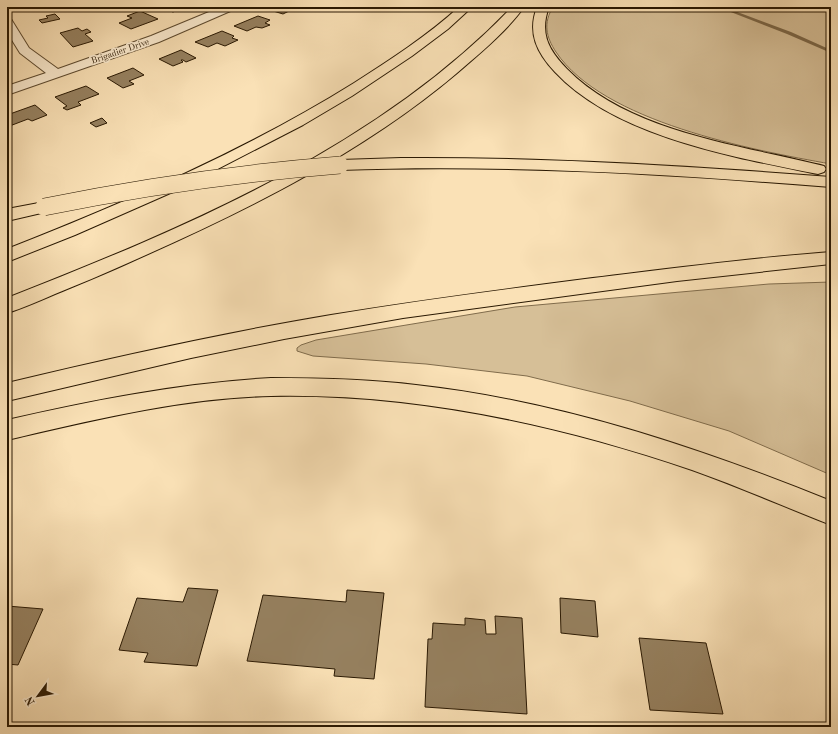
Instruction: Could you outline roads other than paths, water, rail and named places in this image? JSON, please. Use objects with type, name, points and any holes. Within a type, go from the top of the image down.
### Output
[{"type":"highway","points":[[7,256],[148,196],[249,149],[288,129],[353,90],[403,57],[466,7]]},
{"type":"highway","points":[[7,306],[187,230],[345,146],[390,118],[450,72],[494,33],[518,7]]},
{"type":"highway","points":[[543,7],[539,17],[538,34],[547,55],[568,79],[605,104],[650,125],[694,140],[758,156],[831,171]]},
{"type":"highway","points":[[7,215],[167,183],[254,172],[340,165],[447,161],[550,163],[724,173],[831,182]]},
{"type":"highway","points":[[7,392],[224,343],[376,315],[458,302],[726,267],[831,258]]},
{"type":"highway","points":[[7,430],[130,404],[198,393],[269,387],[337,387],[398,392],[511,409],[580,424],[663,449],[762,483],[831,513]]},
{"type":"street","name":"Brigadier Drive","points":[[7,91],[155,39],[231,7]]},
{"type":"street","points":[[7,22],[24,50],[56,74]]},
{"type":"waterway","points":[[720,7],[789,33],[831,52]]}]
